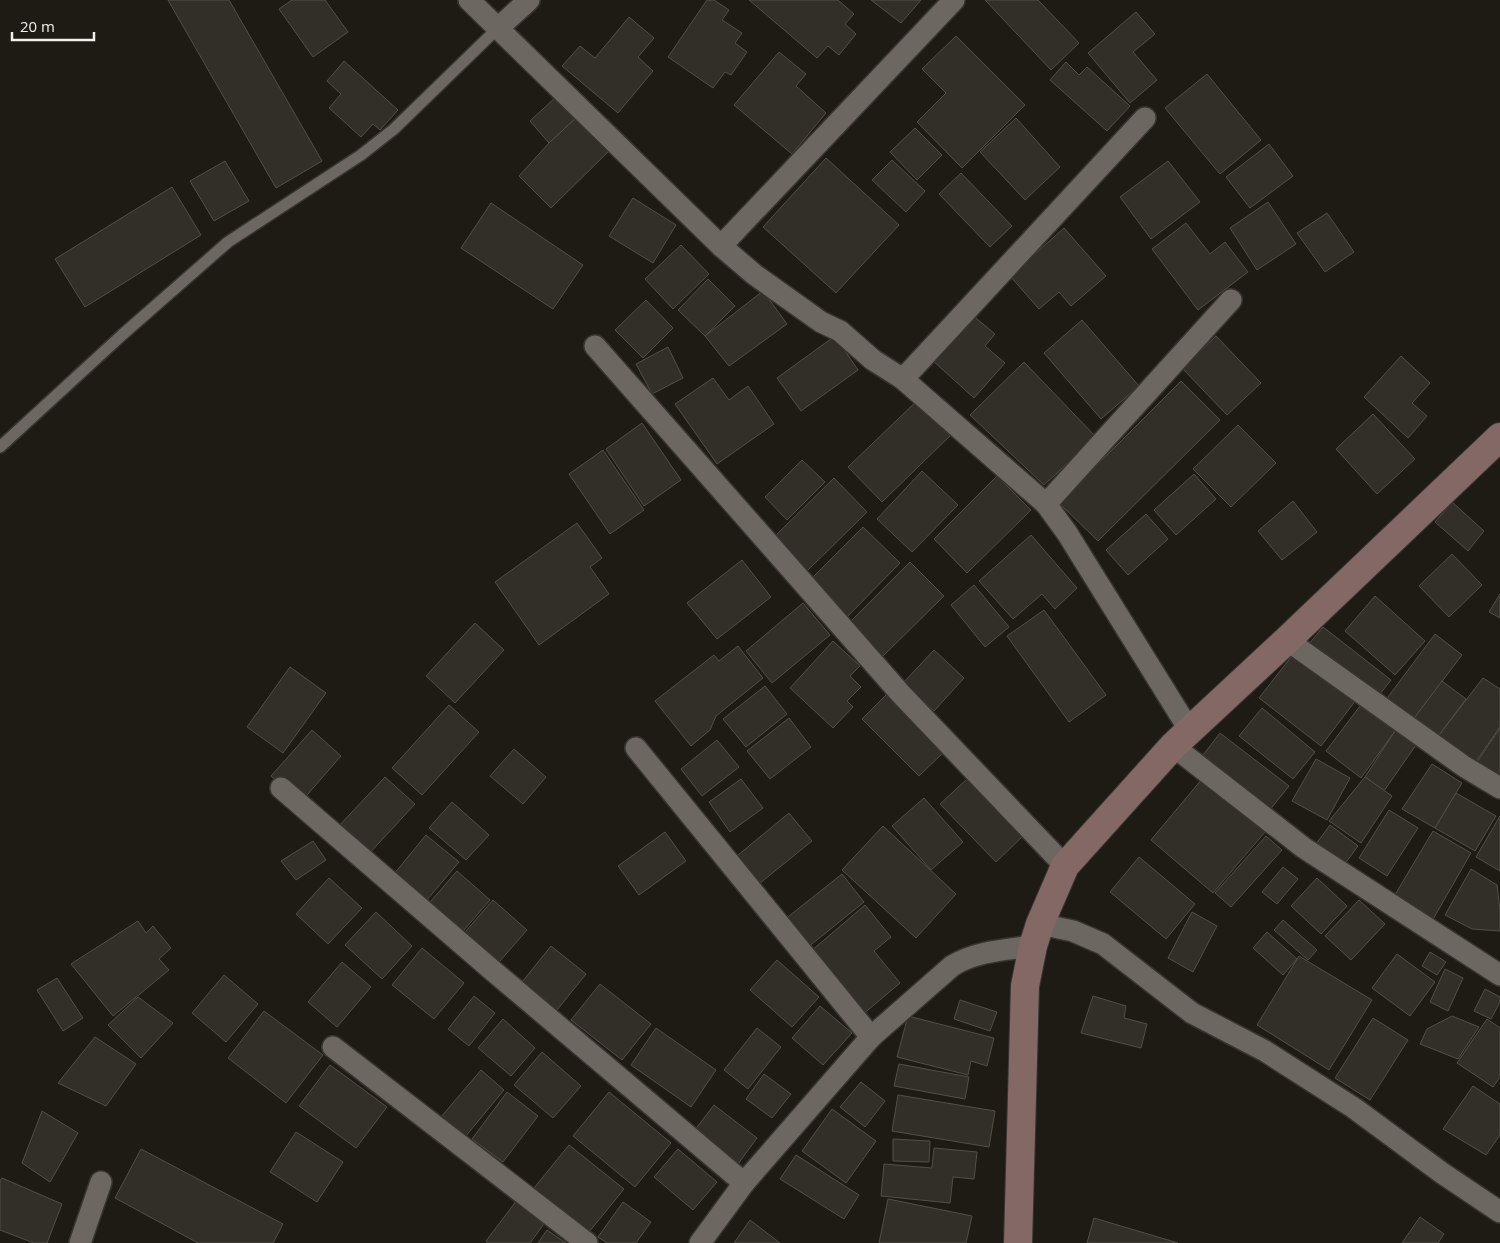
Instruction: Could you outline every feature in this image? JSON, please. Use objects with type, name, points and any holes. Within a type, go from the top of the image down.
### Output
[{"type":"main road","points":[[1018,1243],[1025,986],[1036,935],[1065,866],[1181,738],[1500,437]]},
{"type":"street","points":[[469,0],[721,246],[755,275],[822,322],[840,332],[874,360],[903,379],[1046,504],[1066,533],[1181,738],[1310,852],[1500,975]]},
{"type":"street","points":[[496,28],[529,0]]},
{"type":"street","points":[[721,246],[954,0]]},
{"type":"street","points":[[903,379],[1145,118]]},
{"type":"street","points":[[1046,504],[1230,300]]},
{"type":"street","points":[[594,346],[900,693],[1065,866]]},
{"type":"street","points":[[1287,640],[1466,767],[1500,788]]},
{"type":"street","points":[[636,748],[871,1037]]},
{"type":"street","points":[[281,788],[492,970],[744,1183]]},
{"type":"street","points":[[700,1243],[744,1183],[871,1037],[952,966],[963,959],[1036,935],[1073,931],[1103,944],[1192,1013],[1265,1051],[1354,1108],[1442,1173],[1500,1212]]},
{"type":"street","points":[[333,1047],[588,1243]]},
{"type":"street","points":[[80,1243],[101,1182]]},
{"type":"lane","points":[[0,447],[122,335],[228,242],[361,155],[394,129],[496,28]]},
{"type":"building","points":[[168,0],[229,0],[322,161],[276,188]]},
{"type":"building","points":[[292,0],[325,0],[348,32],[313,57],[279,9]]},
{"type":"building","points":[[707,0],[714,0],[729,10],[722,20],[742,33],[735,43],[747,52],[731,75],[725,72],[713,88],[668,57]]},
{"type":"building","points":[[749,0],[838,0],[854,14],[845,24],[856,34],[839,55],[828,46],[817,58]]},
{"type":"building","points":[[871,0],[921,0],[901,23]]},
{"type":"building","points":[[985,0],[1038,0],[1079,43],[1051,70]]},
{"type":"building","points":[[1136,12],[1155,34],[1133,52],[1157,80],[1130,103],[1088,53]]},
{"type":"building","points":[[629,17],[654,38],[638,57],[653,71],[618,113],[562,66],[580,46],[595,58]]},
{"type":"building","points":[[956,36],[1025,105],[962,168],[917,122],[946,93],[922,69]]},
{"type":"building","points":[[779,52],[806,74],[796,86],[826,113],[792,154],[734,105]]},
{"type":"building","points":[[344,61],[398,110],[380,130],[373,124],[361,137],[329,108],[341,94],[327,81]]},
{"type":"building","points":[[1066,62],[1079,75],[1087,67],[1130,106],[1107,131],[1050,80]]},
{"type":"building","points":[[1207,74],[1261,140],[1220,174],[1165,108]]},
{"type":"building","points":[[557,96],[577,117],[549,143],[530,121]]},
{"type":"building","points":[[577,117],[610,150],[551,208],[519,176],[549,143]]},
{"type":"building","points":[[1016,118],[1060,167],[1025,200],[980,152]]},
{"type":"building","points":[[915,128],[942,155],[917,180],[890,152]]},
{"type":"building","points":[[1269,144],[1293,176],[1250,208],[1226,177]]},
{"type":"building","points":[[826,158],[899,225],[836,293],[763,227]]},
{"type":"building","points":[[892,160],[925,191],[906,212],[872,180]]},
{"type":"building","points":[[225,161],[249,201],[214,221],[190,181]]},
{"type":"building","points":[[1168,161],[1200,202],[1151,239],[1120,197]]},
{"type":"building","points":[[961,173],[1012,226],[990,247],[939,194]]},
{"type":"building","points":[[172,187],[201,235],[85,307],[55,259]]},
{"type":"building","points":[[633,198],[676,225],[653,263],[609,236]]},
{"type":"building","points":[[1268,202],[1296,244],[1257,270],[1230,228]]},
{"type":"building","points":[[491,203],[583,265],[553,309],[461,248]]},
{"type":"building","points":[[1327,213],[1354,252],[1325,272],[1297,233]]},
{"type":"building","points":[[1186,223],[1210,254],[1225,242],[1248,272],[1198,310],[1152,249]]},
{"type":"building","points":[[1064,228],[1106,276],[1071,306],[1059,292],[1039,309],[1010,276]]},
{"type":"building","points":[[681,245],[709,274],[673,309],[645,279]]},
{"type":"building","points":[[708,279],[735,306],[705,336],[678,310]]},
{"type":"building","points":[[763,291],[787,324],[729,366],[705,336]]},
{"type":"building","points":[[646,300],[673,328],[643,358],[615,330]]},
{"type":"building","points":[[971,314],[995,334],[985,346],[1005,363],[974,398],[931,359]]},
{"type":"building","points":[[1082,320],[1139,386],[1101,419],[1044,353]]},
{"type":"building","points":[[835,336],[858,370],[801,411],[777,378]]},
{"type":"building","points":[[1216,336],[1261,383],[1227,415],[1182,368]]},
{"type":"building","points":[[668,347],[683,378],[652,394],[636,364]]},
{"type":"building","points":[[1401,356],[1430,383],[1412,403],[1427,416],[1408,438],[1364,397]]},
{"type":"building","points":[[1024,362],[1096,437],[1044,485],[970,415]]},
{"type":"building","points":[[713,378],[729,400],[748,386],[774,424],[717,464],[675,404]]},
{"type":"building","points":[[1181,381],[1220,420],[1098,541],[1059,503]]},
{"type":"building","points":[[921,397],[954,432],[882,502],[848,467]]},
{"type":"building","points":[[1373,414],[1415,459],[1377,494],[1336,449]]},
{"type":"building","points":[[642,423],[681,480],[644,506],[606,449]]},
{"type":"building","points":[[1238,425],[1276,463],[1231,507],[1193,469]]},
{"type":"building","points":[[603,450],[644,510],[610,534],[569,474]]},
{"type":"building","points":[[802,460],[825,482],[787,520],[765,497]]},
{"type":"building","points":[[922,471],[958,505],[912,552],[877,519]]},
{"type":"building","points":[[1194,474],[1216,499],[1176,535],[1154,510]]},
{"type":"building","points":[[997,476],[1031,510],[967,573],[934,539]]},
{"type":"building","points":[[834,478],[867,512],[803,575],[770,541]]},
{"type":"building","points":[[1293,501],[1317,532],[1282,560],[1258,531]]},
{"type":"building","points":[[1452,502],[1484,531],[1468,551],[1435,522]]},
{"type":"building","points":[[1146,514],[1168,539],[1128,575],[1106,550]]},
{"type":"building","points":[[577,523],[602,558],[590,567],[609,594],[539,645],[495,582]]},
{"type":"building","points":[[863,527],[900,563],[846,618],[809,581]]},
{"type":"building","points":[[1031,535],[1077,588],[1055,609],[1042,594],[1013,619],[979,581]]},
{"type":"building","points":[[1452,554],[1482,585],[1449,617],[1419,586]]},
{"type":"building","points":[[742,560],[771,597],[717,639],[687,603]]},
{"type":"building","points":[[910,562],[944,596],[880,659],[847,625]]},
{"type":"building","points":[[974,585],[1009,627],[985,647],[951,605]]},
{"type":"building","points":[[1500,594],[1500,618],[1489,612]]},
{"type":"building","points":[[1375,596],[1425,641],[1395,675],[1345,631]]},
{"type":"building","points":[[803,603],[830,635],[772,683],[746,651]]},
{"type":"building","points":[[1044,610],[1106,695],[1069,722],[1007,636]]},
{"type":"building","points":[[475,623],[504,650],[455,703],[426,676]]},
{"type":"building","points":[[1323,627],[1391,680],[1376,699],[1308,645]]},
{"type":"building","points":[[1435,634],[1462,655],[1412,721],[1385,701]]},
{"type":"building","points":[[833,641],[860,666],[850,676],[861,687],[847,701],[853,707],[833,728],[790,688]]},
{"type":"building","points":[[738,646],[763,678],[716,716],[710,730],[691,746],[655,701],[714,655],[719,661]]},
{"type":"building","points":[[934,650],[964,678],[934,711],[903,683]]},
{"type":"building","points":[[1295,652],[1356,700],[1321,746],[1259,698]]},
{"type":"building","points":[[290,667],[326,693],[283,753],[247,727]]},
{"type":"building","points":[[1483,678],[1500,689],[1500,727],[1472,767],[1436,739]]},
{"type":"building","points":[[1442,681],[1466,699],[1436,739],[1412,721]]},
{"type":"building","points":[[765,686],[787,714],[746,747],[723,719]]},
{"type":"building","points":[[888,693],[946,750],[919,776],[862,719]]},
{"type":"building","points":[[449,705],[479,732],[422,795],[392,768]]},
{"type":"building","points":[[1360,706],[1395,731],[1361,778],[1326,751]]},
{"type":"building","points":[[1262,708],[1315,752],[1293,779],[1239,736]]},
{"type":"building","points":[[789,718],[811,747],[770,779],[747,751]]},
{"type":"building","points":[[1500,728],[1500,777],[1477,762]]},
{"type":"building","points":[[312,730],[341,756],[301,802],[271,776]]},
{"type":"building","points":[[1395,731],[1416,745],[1384,791],[1365,777]]},
{"type":"building","points":[[1220,733],[1289,786],[1269,811],[1200,759]]},
{"type":"building","points":[[717,740],[739,767],[702,796],[681,769]]},
{"type":"building","points":[[514,749],[546,777],[523,804],[490,776]]},
{"type":"building","points":[[1316,759],[1350,778],[1327,820],[1292,801]]},
{"type":"building","points":[[1432,764],[1462,783],[1435,828],[1402,809]]},
{"type":"building","points":[[385,777],[415,804],[366,857],[335,830]]},
{"type":"building","points":[[1365,777],[1392,796],[1361,843],[1329,821]]},
{"type":"building","points":[[741,779],[763,808],[730,832],[709,802]]},
{"type":"building","points":[[967,779],[1022,837],[996,862],[940,804]]},
{"type":"building","points":[[1202,779],[1265,832],[1213,893],[1151,840]]},
{"type":"building","points":[[1456,793],[1496,816],[1475,851],[1435,828]]},
{"type":"building","points":[[924,798],[963,842],[931,870],[892,826]]},
{"type":"building","points":[[452,802],[489,835],[466,860],[429,828]]},
{"type":"building","points":[[1389,810],[1418,828],[1387,876],[1359,858]]},
{"type":"building","points":[[789,813],[812,841],[754,888],[732,860]]},
{"type":"building","points":[[1500,816],[1500,871],[1476,857]]},
{"type":"building","points":[[1330,825],[1358,846],[1344,865],[1316,844]]},
{"type":"building","points":[[883,826],[956,894],[916,938],[842,870]]},
{"type":"building","points":[[1433,831],[1471,853],[1432,921],[1393,898]]},
{"type":"building","points":[[665,832],[686,861],[639,895],[618,866]]},
{"type":"building","points":[[426,835],[459,862],[421,907],[389,880]]},
{"type":"building","points":[[1266,836],[1282,850],[1231,907],[1215,893]]},
{"type":"building","points":[[313,841],[326,860],[296,880],[281,861]]},
{"type":"building","points":[[1139,857],[1195,904],[1166,939],[1110,892]]},
{"type":"building","points":[[1283,867],[1298,879],[1277,904],[1262,892]]},
{"type":"building","points":[[1471,869],[1497,885],[1500,931],[1472,929],[1445,915]]},
{"type":"building","points":[[457,871],[490,900],[457,938],[424,909]]},
{"type":"building","points":[[842,874],[864,902],[807,948],[784,920]]},
{"type":"building","points":[[329,878],[362,908],[328,944],[296,914]]},
{"type":"building","points":[[1317,878],[1347,906],[1321,934],[1291,906]]},
{"type":"building","points":[[493,900],[527,930],[493,969],[458,940]]},
{"type":"building","points":[[1359,900],[1385,924],[1351,960],[1325,936]]},
{"type":"building","points":[[865,905],[891,937],[874,951],[900,983],[862,1015],[810,952]]},
{"type":"building","points":[[376,912],[412,946],[382,979],[345,945]]},
{"type":"building","points":[[1192,912],[1217,926],[1193,972],[1168,958]]},
{"type":"building","points":[[1283,920],[1317,950],[1308,960],[1274,930]]},
{"type":"building","points":[[138,921],[146,933],[153,926],[171,948],[159,959],[169,970],[113,1016],[71,964]]},
{"type":"building","points":[[1267,932],[1297,959],[1283,975],[1253,948]]},
{"type":"building","points":[[551,946],[586,974],[557,1010],[522,982]]},
{"type":"building","points":[[422,948],[464,983],[434,1019],[392,985]]},
{"type":"building","points":[[1430,952],[1446,962],[1437,975],[1422,966]]},
{"type":"building","points":[[1397,954],[1435,982],[1410,1016],[1372,988]]},
{"type":"building","points":[[1299,956],[1372,1000],[1329,1070],[1257,1025]]},
{"type":"building","points":[[777,960],[819,997],[792,1027],[750,990]]},
{"type":"building","points":[[342,962],[371,987],[337,1027],[308,1002]]},
{"type":"building","points":[[1445,969],[1463,978],[1448,1011],[1430,1002]]},
{"type":"building","points":[[224,975],[258,1004],[226,1042],[192,1013]]},
{"type":"building","points":[[57,978],[83,1018],[63,1031],[37,990]]},
{"type":"building","points":[[600,984],[651,1024],[622,1060],[571,1020]]},
{"type":"building","points":[[1485,989],[1500,997],[1500,1002],[1491,1019],[1474,1011]]},
{"type":"building","points":[[474,996],[495,1013],[469,1046],[448,1029]]},
{"type":"building","points":[[1093,996],[1126,1006],[1124,1018],[1147,1024],[1141,1048],[1081,1033]]},
{"type":"building","points":[[138,997],[173,1023],[141,1058],[108,1025]]},
{"type":"building","points":[[960,1000],[997,1012],[990,1031],[954,1019]]},
{"type":"building","points":[[820,1006],[852,1033],[823,1065],[792,1038]]},
{"type":"building","points":[[264,1011],[323,1055],[286,1103],[228,1058]]},
{"type":"building","points":[[908,1016],[994,1038],[987,1066],[971,1061],[968,1075],[897,1057]]},
{"type":"building","points":[[1452,1016],[1479,1027],[1458,1059],[1420,1044],[1427,1029]]},
{"type":"building","points":[[1373,1018],[1408,1040],[1370,1100],[1335,1078]]},
{"type":"building","points":[[503,1019],[535,1048],[511,1076],[478,1048]]},
{"type":"building","points":[[1487,1019],[1500,1028],[1500,1077],[1493,1087],[1457,1063]]},
{"type":"building","points":[[656,1028],[716,1070],[691,1107],[631,1065]]},
{"type":"building","points":[[757,1028],[781,1047],[748,1089],[724,1070]]},
{"type":"building","points":[[95,1037],[136,1064],[106,1106],[58,1083]]},
{"type":"building","points":[[542,1052],[581,1086],[553,1118],[514,1085]]},
{"type":"building","points":[[899,1064],[969,1077],[965,1099],[894,1086]]},
{"type":"building","points":[[330,1065],[387,1107],[356,1148],[299,1106]]},
{"type":"building","points":[[481,1070],[504,1090],[465,1137],[441,1117]]},
{"type":"building","points":[[764,1074],[791,1094],[772,1118],[746,1099]]},
{"type":"building","points":[[861,1082],[885,1101],[865,1127],[840,1107]]},
{"type":"building","points":[[1473,1086],[1500,1104],[1500,1135],[1486,1155],[1443,1129]]},
{"type":"building","points":[[507,1092],[538,1116],[503,1162],[472,1139]]},
{"type":"building","points":[[609,1092],[671,1143],[635,1187],[573,1136]]},
{"type":"building","points":[[898,1095],[995,1111],[989,1147],[892,1131]]},
{"type":"building","points":[[714,1105],[757,1138],[738,1164],[694,1131]]},
{"type":"building","points":[[832,1109],[876,1141],[846,1183],[802,1151]]},
{"type":"building","points":[[42,1111],[78,1133],[50,1182],[22,1163]]},
{"type":"building","points":[[296,1132],[343,1162],[317,1202],[270,1172]]},
{"type":"building","points":[[893,1139],[930,1141],[929,1162],[893,1161]]},
{"type":"building","points":[[569,1145],[624,1189],[589,1232],[534,1188]]},
{"type":"building","points":[[934,1148],[977,1152],[974,1179],[953,1177],[950,1203],[881,1196],[884,1164],[932,1168]]},
{"type":"building","points":[[141,1149],[283,1224],[273,1243],[198,1243],[115,1198]]},
{"type":"building","points":[[678,1149],[717,1182],[693,1210],[654,1177]]},
{"type":"building","points":[[796,1155],[859,1195],[844,1219],[780,1179]]},
{"type":"building","points":[[2,1178],[62,1204],[47,1243],[34,1243],[0,1230],[0,1181]]},
{"type":"building","points":[[520,1196],[549,1217],[530,1243],[488,1243],[486,1241]]},
{"type":"building","points":[[888,1199],[972,1216],[966,1243],[879,1243]]},
{"type":"building","points":[[623,1202],[651,1222],[636,1243],[607,1243],[598,1237]]},
{"type":"building","points":[[1420,1217],[1444,1234],[1438,1243],[1402,1243]]},
{"type":"building","points":[[1094,1218],[1178,1243],[1087,1243]]},
{"type":"building","points":[[750,1220],[780,1243],[734,1243]]},
{"type":"building","points":[[547,1230],[566,1243],[538,1243]]}]
